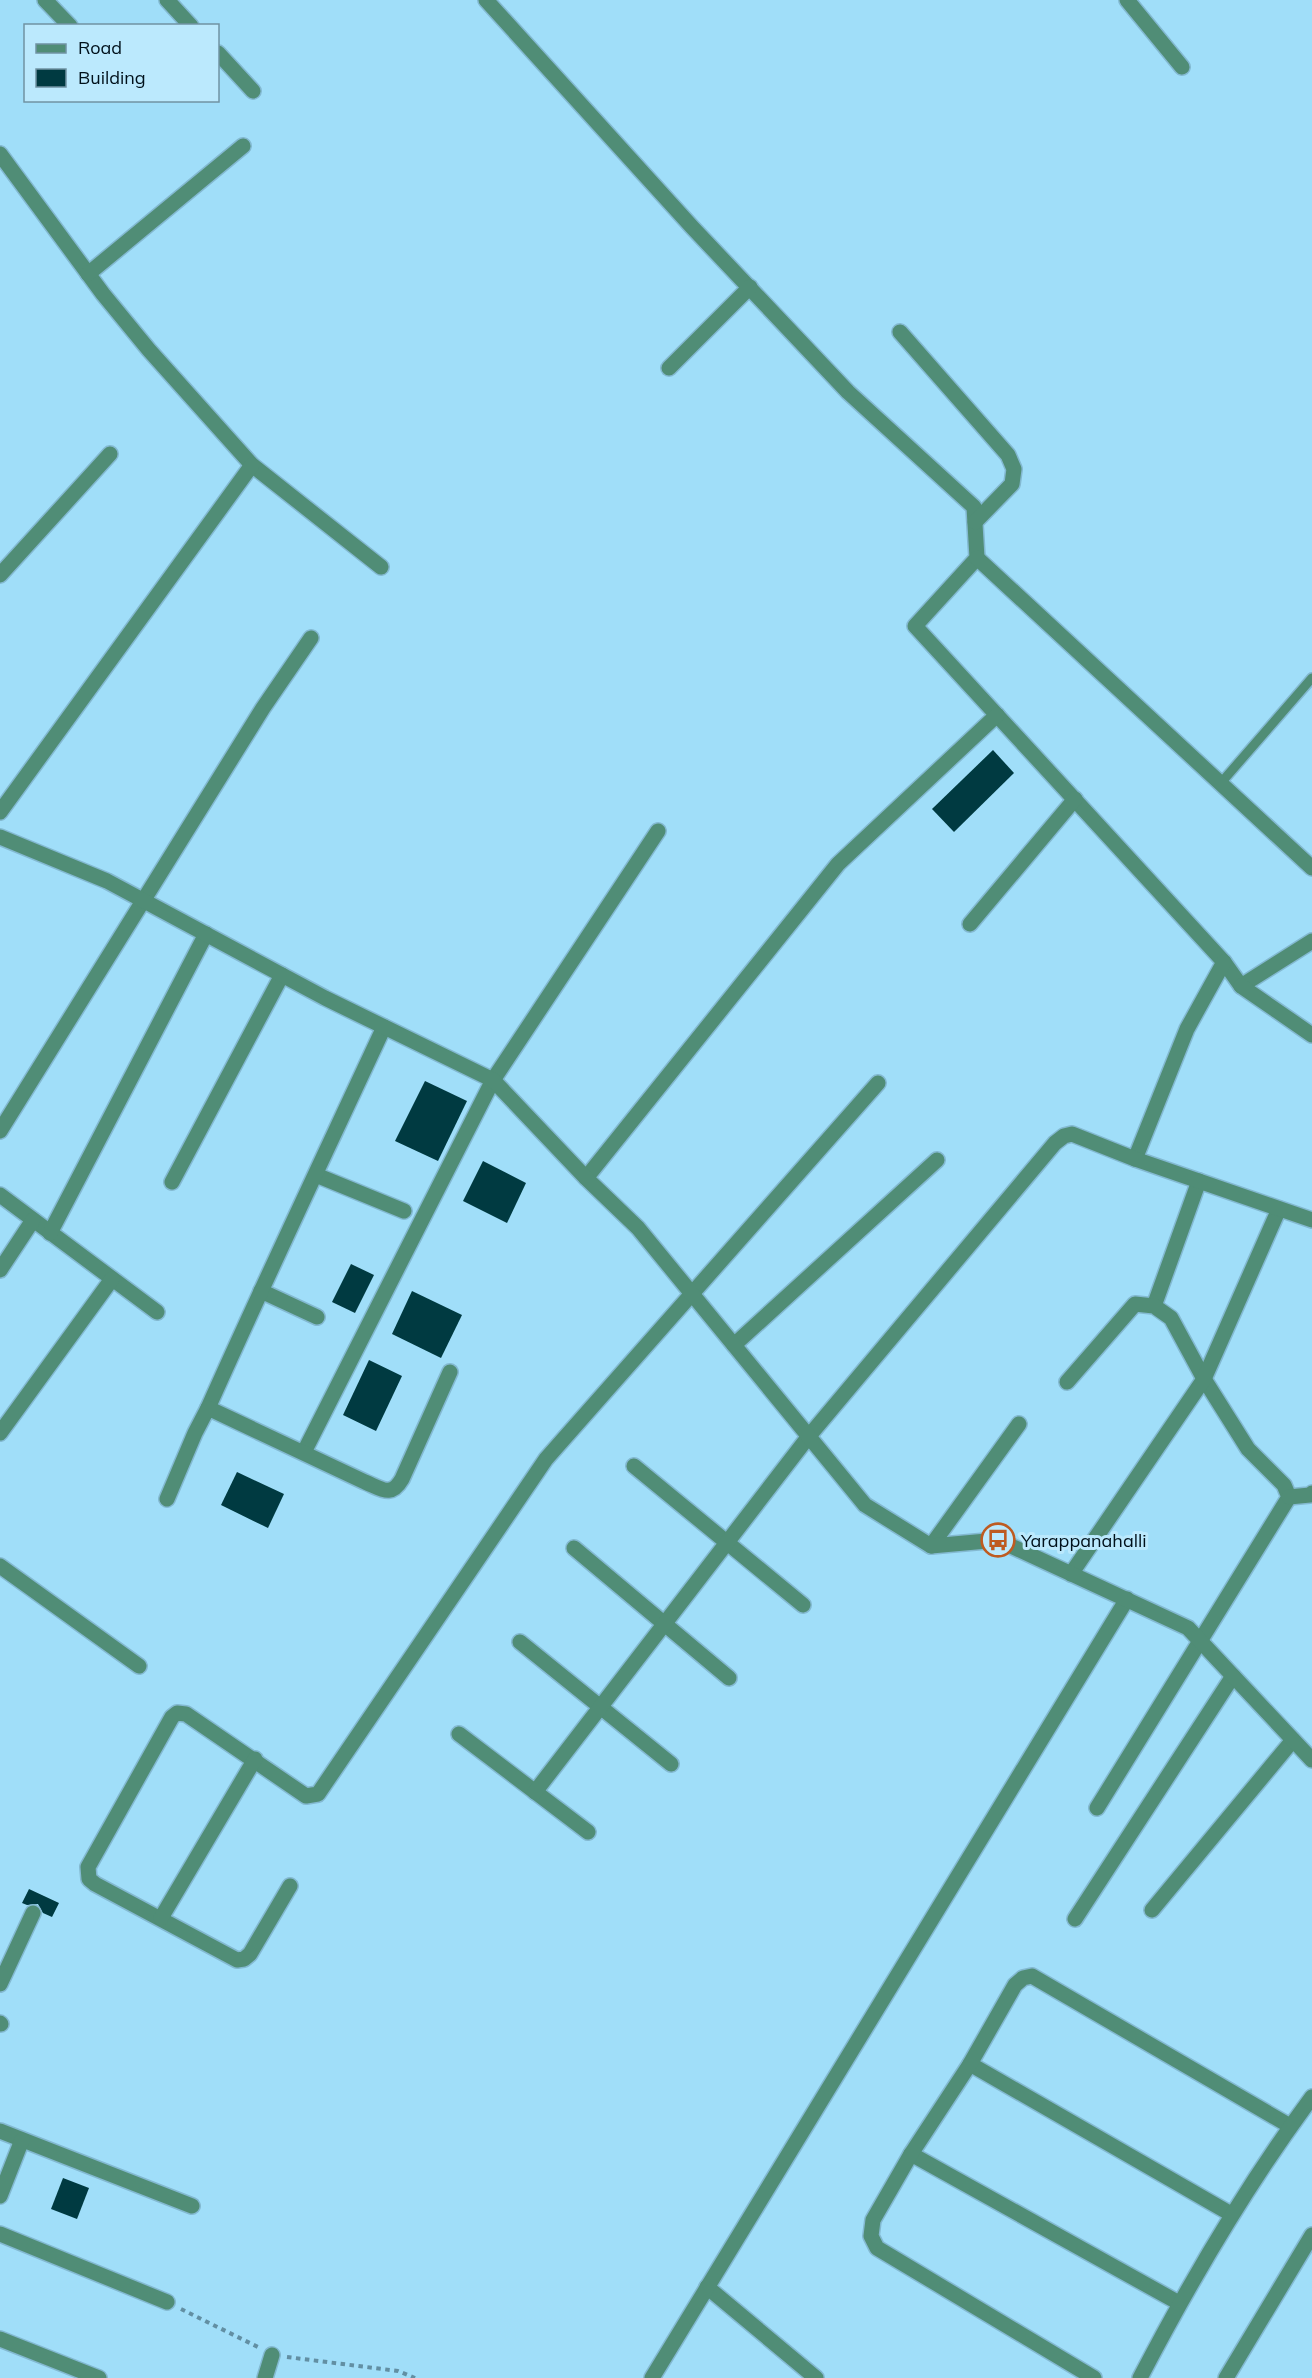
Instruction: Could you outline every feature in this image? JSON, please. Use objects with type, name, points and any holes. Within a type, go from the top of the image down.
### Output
[{"type":"street","points":[[45,0],[68,24]]},
{"type":"street","points":[[167,0],[189,24]]},
{"type":"street","points":[[486,0],[848,392],[974,507],[977,558],[1312,868]]},
{"type":"street","points":[[1127,0],[1182,67]]},
{"type":"street","points":[[219,54],[253,91]]},
{"type":"street","points":[[88,274],[243,146]]},
{"type":"street","points":[[0,154],[88,274],[148,350],[252,465],[381,567]]},
{"type":"street","points":[[669,369],[750,287]]},
{"type":"street","points":[[900,332],[1008,455],[1014,469],[1012,484],[975,522]]},
{"type":"street","points":[[0,575],[110,454]]},
{"type":"street","points":[[0,812],[252,465]]},
{"type":"street","points":[[977,558],[915,627],[1224,962],[1240,986],[1312,1035]]},
{"type":"street","points":[[0,1131],[263,708],[311,638]]},
{"type":"street","points":[[585,1178],[838,864],[997,715]]},
{"type":"street","points":[[970,924],[1075,799]]},
{"type":"street","points":[[304,1452],[493,1080],[658,831]]},
{"type":"street","points":[[0,837],[107,881],[282,975],[493,1080],[585,1178],[638,1228],[865,1504],[931,1546],[998,1540],[1188,1628],[1312,1760]]},
{"type":"street","points":[[50,1233],[206,934]]},
{"type":"street","points":[[1240,986],[1312,941]]},
{"type":"street","points":[[1135,1159],[1187,1029],[1224,962]]},
{"type":"street","points":[[172,1182],[282,975]]},
{"type":"street","points":[[167,1499],[283,1240],[316,1175],[384,1027]]},
{"type":"street","points":[[290,1886],[250,1954],[244,1959],[237,1960],[95,1884],[89,1879],[88,1868],[167,1726],[177,1713],[186,1714],[306,1796],[318,1794],[546,1459],[691,1292],[878,1083]]},
{"type":"street","points":[[535,1792],[809,1436],[1055,1143],[1064,1136],[1072,1134],[1135,1159],[1312,1220]]},
{"type":"street","points":[[734,1345],[937,1160]]},
{"type":"street","points":[[316,1175],[404,1211]]},
{"type":"street","points":[[1154,1306],[1199,1181]]},
{"type":"street","points":[[0,1195],[157,1312]]},
{"type":"street","points":[[1071,1574],[1204,1379],[1279,1209]]},
{"type":"street","points":[[0,1270],[33,1220]]},
{"type":"street","points":[[0,1433],[112,1278]]},
{"type":"street","points":[[261,1291],[317,1317]]},
{"type":"street","points":[[1066,1382],[1135,1305],[1154,1306],[1171,1318],[1204,1379],[1248,1449],[1284,1485],[1289,1497]]},
{"type":"street","points":[[208,1408],[365,1482],[391,1491],[397,1488],[402,1479],[450,1372]]},
{"type":"street","points":[[931,1546],[1019,1424]]},
{"type":"street","points":[[634,1466],[803,1605]]},
{"type":"street","points":[[1289,1497],[1310,1496],[1312,1493]]},
{"type":"street","points":[[1097,1808],[1289,1497]]},
{"type":"street","points":[[574,1548],[729,1678]]},
{"type":"street","points":[[0,1566],[138,1666]]},
{"type":"street","points":[[652,2378],[1126,1599]]},
{"type":"street","points":[[520,1642],[671,1764]]},
{"type":"street","points":[[1075,1919],[1233,1676]]},
{"type":"street","points":[[459,1734],[588,1832]]},
{"type":"street","points":[[1152,1910],[1293,1740]]},
{"type":"street","points":[[161,1918],[255,1760]]},
{"type":"street","points":[[0,1984],[33,1913]]},
{"type":"street","points":[[1094,2378],[877,2248],[871,2236],[873,2220],[911,2154],[970,2064],[1015,1985],[1023,1978],[1032,1976],[1290,2126]]},
{"type":"street","points":[[970,2064],[1231,2214]]},
{"type":"street","points":[[1140,2378],[1179,2303],[1231,2214],[1312,2097]]},
{"type":"street","points":[[0,2131],[192,2206]]},
{"type":"street","points":[[0,2196],[22,2140]]},
{"type":"street","points":[[911,2154],[1179,2303]]},
{"type":"street","points":[[0,2234],[167,2302]]},
{"type":"street","points":[[1226,2378],[1312,2235]]},
{"type":"street","points":[[707,2287],[816,2378]]},
{"type":"street","points":[[0,2339],[99,2378]]},
{"type":"street","points":[[264,2378],[272,2355]]},
{"type":"lane","points":[[1220,784],[1312,678]]},
{"type":"building","points":[[993,750],[1014,773],[954,832],[932,809]]},
{"type":"building","points":[[425,1081],[467,1101],[438,1161],[395,1141]]},
{"type":"building","points":[[483,1161],[526,1183],[507,1223],[463,1201]]},
{"type":"building","points":[[351,1264],[374,1275],[355,1313],[332,1302]]},
{"type":"building","points":[[412,1291],[462,1315],[441,1358],[392,1334]]},
{"type":"building","points":[[369,1360],[402,1376],[376,1431],[343,1415]]},
{"type":"building","points":[[237,1472],[284,1494],[268,1528],[221,1505]]},
{"type":"building","points":[[29,1889],[59,1903],[52,1917],[43,1913],[38,1904],[22,1903]]},
{"type":"building","points":[[63,2178],[89,2188],[77,2219],[51,2209]]},
{"type":"place","name":"Yarappanahalli","points":[[998,1540]]}]
